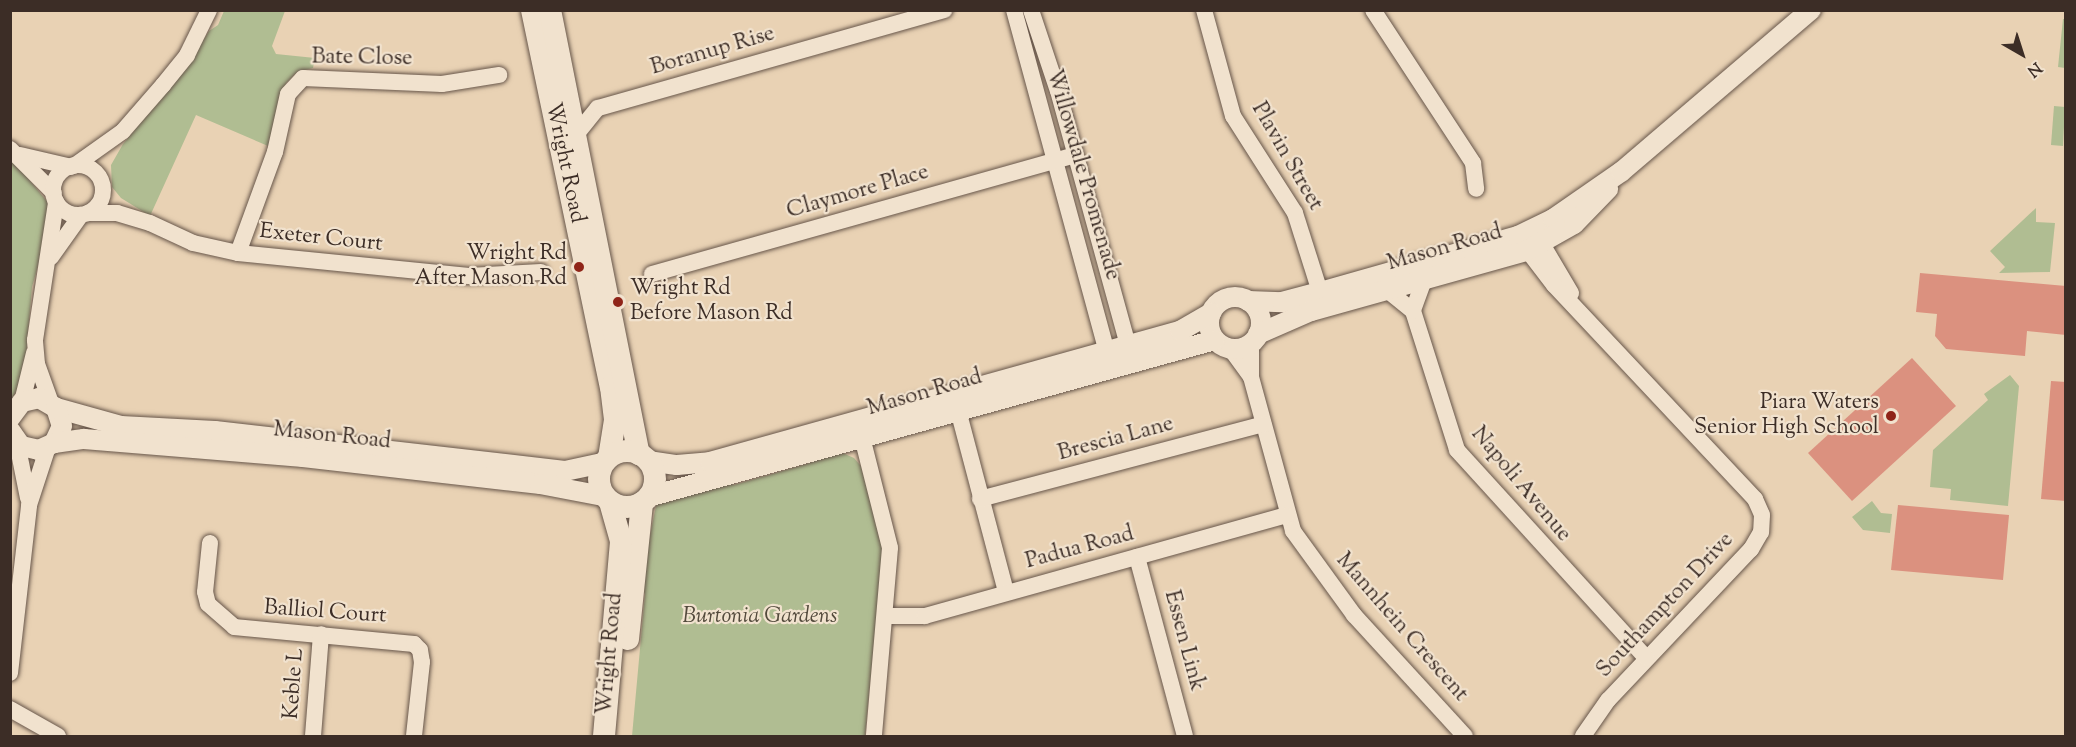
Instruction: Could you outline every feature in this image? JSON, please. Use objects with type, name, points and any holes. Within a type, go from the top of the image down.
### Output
[{"type":"main road","name":"Wright Road","points":[[532,10],[611,387],[615,420],[606,460]]},
{"type":"main road","name":"Wright Road","points":[[550,10],[566,96],[644,457]]},
{"type":"main road","points":[[624,451],[644,457],[655,480],[645,500],[626,508],[607,499],[598,480],[606,460],[624,451]]},
{"type":"main road","name":"Wright Road","points":[[604,736],[621,541],[607,499]]},
{"type":"main road","name":"Wright Road","points":[[620,736],[645,500]]},
{"type":"street","points":[[48,260],[85,214],[99,204],[107,160],[123,131],[187,55],[209,10]]},
{"type":"street","name":"Boranup Rise","points":[[598,108],[915,14],[944,10]]},
{"type":"street","name":"Willowdale Promenade","points":[[1014,10],[1107,352]]},
{"type":"street","name":"Willowdale Promenade","points":[[1030,10],[1076,155],[1128,345]]},
{"type":"street","name":"Plavin Street","points":[[1204,10],[1233,116],[1295,213],[1320,292]]},
{"type":"street","points":[[1373,10],[1473,162],[1476,189]]},
{"type":"street","name":"Mason Road","points":[[1254,338],[1290,318],[1424,280],[1530,240],[1621,172],[1811,10]]},
{"type":"street","name":"Bate Close","points":[[238,253],[275,152],[288,94],[303,78],[442,84],[499,75]]},
{"type":"street","points":[[566,96],[598,108],[575,136]]},
{"type":"street","points":[[15,409],[35,349],[39,291],[48,260],[56,180],[72,166],[123,131]]},
{"type":"street","points":[[13,152],[91,169],[102,184]]},
{"type":"street","points":[[13,152],[67,212],[85,214]]},
{"type":"street","name":"Claymore Place","points":[[652,274],[1076,155]]},
{"type":"street","name":"Exeter Court","points":[[102,184],[138,219]]},
{"type":"street","name":"Exeter Court","points":[[85,214],[117,213],[138,219],[193,243],[238,253],[469,276],[541,272]]},
{"type":"street","name":"Mason Road","points":[[1248,301],[1282,302],[1530,240]]},
{"type":"street","name":"Southampton Drive","points":[[1530,240],[1580,309],[1755,499],[1762,515],[1761,532],[1751,549],[1647,658],[1599,713],[1583,736]]},
{"type":"street","points":[[1387,290],[1413,311],[1424,280]]},
{"type":"street","points":[[1227,298],[1248,301],[1258,312],[1254,338],[1222,344],[1209,327],[1211,313],[1227,298]]},
{"type":"street","name":"Napoli Avenue","points":[[1413,311],[1456,450],[1647,658]]},
{"type":"street","name":"Mason Road","points":[[644,457],[704,464],[1180,331],[1211,313]]},
{"type":"street","name":"Mannhein Crescent","points":[[1254,338],[1251,377],[1286,515],[1309,556],[1347,607],[1465,736]]},
{"type":"street","name":"Mason Road","points":[[645,500],[958,410],[1222,344]]},
{"type":"street","name":"Mannhein Crescent","points":[[1222,344],[1251,377]]},
{"type":"street","points":[[10,673],[18,524],[28,505],[51,445],[62,426],[35,349]]},
{"type":"street","name":"Mason Road","points":[[15,409],[39,398],[53,405],[121,426],[215,431],[565,471],[606,460]]},
{"type":"street","points":[[958,410],[1006,592]]},
{"type":"street","name":"Brescia Lane","points":[[980,499],[1263,424]]},
{"type":"street","points":[[862,437],[889,539],[885,616],[874,736]]},
{"type":"street","points":[[14,438],[28,505]]},
{"type":"street","name":"Mason Road","points":[[14,438],[34,450],[84,439],[303,457],[540,484],[607,499]]},
{"type":"street","name":"Padua Road","points":[[885,616],[925,615],[1286,515]]},
{"type":"street","name":"Balliol Court","points":[[210,543],[205,592],[208,604],[224,621],[242,629],[321,634],[414,644],[420,650],[414,736]]},
{"type":"street","name":"Essen Link","points":[[1137,557],[1185,736]]},
{"type":"street","name":"Keble L","points":[[313,736],[321,634]]},
{"type":"street","points":[[10,709],[58,736]]},
{"type":"street","name":"Southampton Drive","points":[[1599,713],[1599,736]]},
{"type":"green space","points":[[224,11],[285,11],[272,46],[276,54],[315,58],[313,68],[297,72],[286,83],[268,146],[196,115],[150,216],[121,198],[112,187],[111,165],[123,144],[187,66],[209,31],[218,25]]},
{"type":"green space","points":[[2063,19],[2065,19],[2065,68],[2058,67]]},
{"type":"green space","points":[[2054,106],[2065,107],[2063,146],[2051,145]]},
{"type":"green space","points":[[12,159],[50,205],[46,238],[32,287],[26,357],[18,389],[11,400]]},
{"type":"green space","points":[[2036,208],[2036,222],[2055,223],[2050,272],[1999,273],[2005,267],[1990,251]]},
{"type":"green space","points":[[2010,375],[2019,386],[2008,506],[1950,500],[1951,489],[1930,487],[1933,450],[1988,400],[1984,394]]},
{"type":"green space","name":"Burtonia Gardens","points":[[838,451],[854,458],[861,466],[883,552],[865,736],[632,736],[645,594],[640,585],[656,506],[660,502],[727,481],[734,485],[810,463],[815,457]]},
{"type":"green space","points":[[1872,501],[1881,513],[1892,514],[1890,533],[1863,530],[1852,517]]},
{"type":"building","points":[[1920,273],[2066,286],[2066,335],[2027,331],[2025,356],[1946,349],[1935,336],[1937,314],[1916,312]]},
{"type":"building","points":[[1912,358],[1956,406],[1852,501],[1808,453]]},
{"type":"building","points":[[2051,381],[2066,382],[2066,501],[2041,499]]},
{"type":"building","points":[[1898,505],[2009,515],[2003,580],[1891,570]]},
{"type":"place","name":"Wright Rd After Mason Rd","points":[[579,267]]},
{"type":"place","name":"Wright Rd Before Mason Rd","points":[[618,302]]},
{"type":"place","name":"Piara Waters Senior High School","points":[[1891,416]]}]
